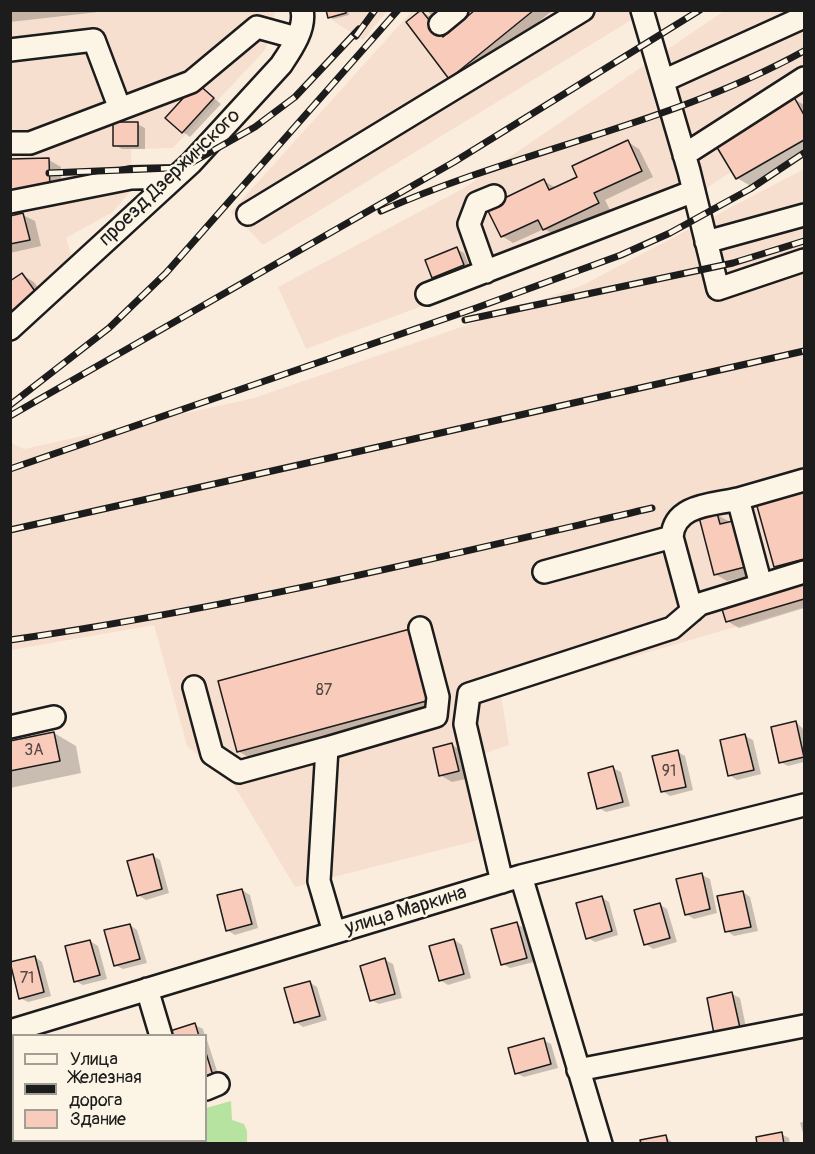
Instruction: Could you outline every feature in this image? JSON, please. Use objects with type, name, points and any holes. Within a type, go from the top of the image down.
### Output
[{"type":"street","name":"проезд Дзержинского","points":[[10,329],[175,177],[281,65],[301,28],[302,10]]},
{"type":"street","points":[[441,24],[457,10]]},
{"type":"street","points":[[248,214],[583,10]]},
{"type":"street","points":[[642,10],[694,191],[718,289],[804,260]]},
{"type":"street","points":[[663,81],[804,17]]},
{"type":"street","points":[[10,143],[30,143],[192,82],[259,19],[297,38]]},
{"type":"street","points":[[10,50],[94,40],[120,109]]},
{"type":"street","points":[[684,155],[804,78]]},
{"type":"street","points":[[10,202],[131,178],[175,177]]},
{"type":"street","points":[[427,294],[694,191]]},
{"type":"street","points":[[486,272],[469,224],[477,202],[494,196]]},
{"type":"street","points":[[706,242],[804,214]]},
{"type":"street","points":[[692,610],[672,537],[673,525],[683,512],[804,480]]},
{"type":"street","points":[[738,499],[762,585]]},
{"type":"street","points":[[544,572],[672,537]]},
{"type":"street","points":[[601,1143],[512,879],[465,723],[469,694],[672,628],[700,604],[804,572]]},
{"type":"street","points":[[194,687],[212,754],[238,772],[436,716],[438,697],[420,628]]},
{"type":"street","points":[[10,727],[54,717]]},
{"type":"street","points":[[327,748],[319,881],[334,932]]},
{"type":"street","name":"улица Маркина","points":[[10,1030],[512,879],[804,805]]},
{"type":"street","points":[[147,989],[161,1034]]},
{"type":"street","points":[[578,1071],[804,1026]]},
{"type":"shaded area","points":[[11,11],[274,11],[275,21],[265,50],[173,148],[131,149],[132,189],[113,212],[66,238],[72,257],[37,294],[11,312]]},
{"type":"shaded area","points":[[326,11],[387,11],[363,40],[328,18]]},
{"type":"shaded area","points":[[412,11],[646,11],[263,245],[231,212]]},
{"type":"shaded area","points":[[724,11],[804,11],[804,125],[660,218],[306,349],[278,287],[464,188]]},
{"type":"shaded area","points":[[804,169],[804,607],[501,695],[509,745],[463,761],[479,840],[295,887],[232,782],[187,746],[154,625],[11,650],[11,443],[24,449],[254,398],[581,286]]},
{"type":"green space","points":[[231,1101],[232,1120],[244,1124],[247,1131],[247,1143],[98,1143],[207,1142],[207,1108]]},
{"type":"building","points":[[326,10],[346,10],[346,13],[328,18]]},
{"type":"building","points":[[421,10],[443,37],[475,10],[534,10],[449,79],[406,22]]},
{"type":"building","points":[[197,83],[214,98],[182,133],[165,118]]},
{"type":"building","points":[[794,97],[804,115],[804,140],[736,179],[715,144]]},
{"type":"building","points":[[113,122],[138,122],[138,146],[113,146]]},
{"type":"building","points":[[628,140],[642,171],[594,193],[599,203],[543,230],[538,220],[501,237],[486,207],[544,179],[549,190],[577,177],[572,166]]},
{"type":"building","points":[[49,158],[50,191],[10,192],[10,159]]},
{"type":"building","points":[[23,213],[30,240],[10,244],[10,216]]},
{"type":"building","points":[[457,247],[464,265],[432,278],[425,260]]},
{"type":"building","points":[[22,273],[37,294],[10,312],[10,281]]},
{"type":"building","points":[[804,485],[804,559],[774,567],[755,499]]},
{"type":"building","points":[[717,513],[720,524],[737,520],[749,566],[714,575],[699,517]]},
{"type":"building","points":[[804,582],[804,599],[726,622],[721,606]]},
{"type":"building","points":[[410,629],[430,700],[237,752],[218,681]]},
{"type":"building","points":[[796,721],[804,757],[779,763],[771,727]]},
{"type":"building","points":[[54,732],[60,761],[10,771],[10,741]]},
{"type":"building","points":[[745,734],[754,770],[728,776],[720,740]]},
{"type":"building","points":[[452,743],[459,771],[439,776],[433,748]]},
{"type":"building","points":[[678,750],[686,787],[661,792],[652,756]]},
{"type":"building","points":[[613,766],[623,802],[597,809],[588,773]]},
{"type":"building","points":[[153,854],[162,889],[137,896],[127,861]]},
{"type":"building","points":[[702,873],[710,909],[685,915],[676,879]]},
{"type":"building","points":[[242,889],[252,924],[226,931],[217,895]]},
{"type":"building","points":[[743,891],[751,927],[725,932],[717,896]]},
{"type":"building","points":[[602,896],[612,931],[586,939],[576,903]]},
{"type":"building","points":[[660,903],[670,938],[644,945],[634,910]]},
{"type":"building","points":[[517,922],[527,958],[501,965],[491,929]]},
{"type":"building","points":[[130,924],[140,959],[114,966],[104,930]]},
{"type":"building","points":[[454,939],[464,974],[439,981],[429,946]]},
{"type":"building","points":[[90,940],[100,975],[74,982],[65,946]]},
{"type":"building","points":[[35,956],[44,992],[19,999],[10,962]]},
{"type":"building","points":[[385,958],[395,994],[370,1001],[360,966]]},
{"type":"building","points":[[310,981],[320,1016],[294,1023],[284,988]]},
{"type":"building","points":[[732,992],[740,1028],[714,1034],[707,998]]},
{"type":"building","points":[[195,1023],[198,1034],[171,1034],[170,1031]]},
{"type":"building","points":[[544,1038],[551,1064],[515,1074],[508,1048]]},
{"type":"building","points":[[207,1056],[214,1079],[207,1082]]},
{"type":"building","points":[[12,1064],[12,1103],[10,1103],[10,1065]]},
{"type":"building","points":[[782,1132],[784,1144],[757,1144],[756,1137]]},
{"type":"building","points":[[666,1135],[668,1144],[641,1144],[640,1140]]},
{"type":"railway","points":[[356,36],[375,10]]},
{"type":"railway","points":[[10,405],[109,328],[166,273],[398,10]]},
{"type":"railway","points":[[10,416],[454,162],[700,10]]},
{"type":"railway","points":[[49,173],[171,168],[191,163],[255,127],[295,97],[359,29]]},
{"type":"railway","points":[[381,211],[433,190],[702,98],[804,51]]},
{"type":"railway","points":[[10,469],[476,308],[621,255],[670,233],[750,189],[804,153]]},
{"type":"railway","points":[[465,320],[733,263],[804,241]]},
{"type":"railway","points":[[10,530],[804,351]]},
{"type":"railway","points":[[10,640],[253,598],[652,508]]}]
